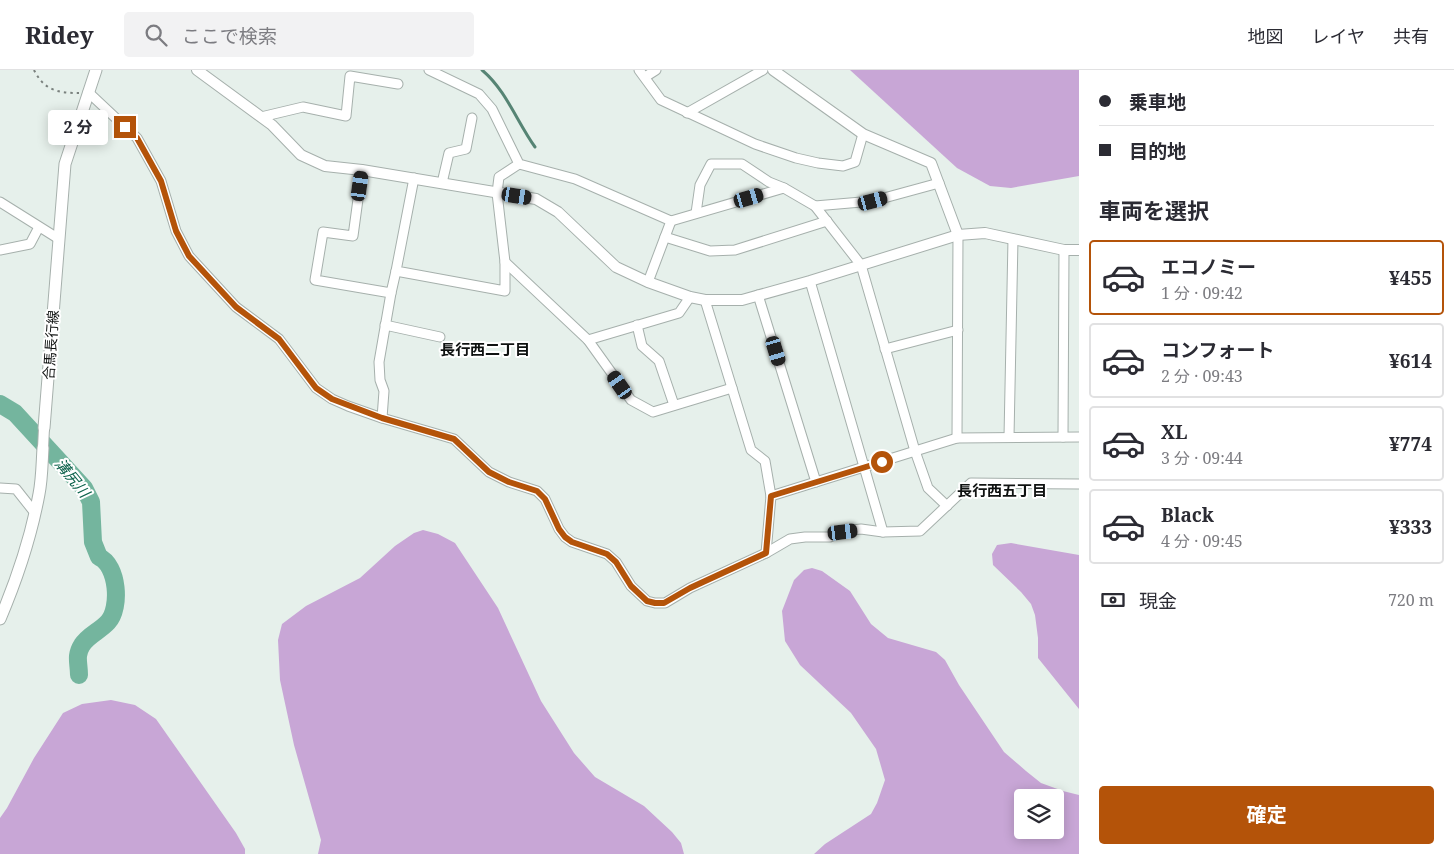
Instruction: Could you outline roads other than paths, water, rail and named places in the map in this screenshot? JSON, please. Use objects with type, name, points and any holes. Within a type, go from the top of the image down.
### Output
[{"type":"main road","name":"合馬長行線","points":[[44,428],[65,164],[96,70]]},
{"type":"main road","name":"合馬長行線","points":[[0,619],[26,549],[40,493],[43,448]]},
{"type":"street","points":[[197,70],[272,125],[301,155],[325,166],[414,178],[536,200],[558,212],[616,267],[648,282],[690,297],[705,300],[742,300],[958,235],[985,233],[1064,250],[1079,250]]},
{"type":"street","points":[[429,70],[479,94],[492,109],[519,164]]},
{"type":"street","points":[[656,70],[642,74],[661,100],[756,144],[796,158],[843,166],[855,162],[863,134]]},
{"type":"street","points":[[687,113],[763,70]]},
{"type":"street","points":[[773,70],[863,134],[931,163],[958,235],[957,438]]},
{"type":"street","points":[[261,117],[303,107],[346,116],[350,76],[398,84]]},
{"type":"street","points":[[88,92],[137,138],[161,181],[176,231],[189,256],[236,307],[279,339],[316,388],[332,399],[382,418],[454,439],[489,472],[509,482],[537,491],[545,499],[559,529],[565,537],[572,542],[607,554],[616,562],[631,586],[647,601],[664,603],[690,588],[766,553],[790,539],[830,537],[843,532],[861,529],[883,532],[920,531],[971,482],[1079,484]]},
{"type":"street","points":[[442,183],[449,153],[466,149],[472,118]]},
{"type":"street","points":[[396,271],[506,291],[505,262],[497,193],[499,177],[519,164],[575,179],[671,221],[784,188]]},
{"type":"street","points":[[696,213],[700,185],[711,164],[742,164],[769,182],[784,188],[814,206],[827,221],[861,265],[915,451],[928,488],[947,506]]},
{"type":"street","points":[[362,170],[352,236],[323,232],[315,280],[391,293]]},
{"type":"street","points":[[382,418],[384,391],[380,380],[379,362],[414,178]]},
{"type":"street","points":[[814,206],[873,201],[938,183]]},
{"type":"street","points":[[0,202],[59,239]]},
{"type":"street","points":[[648,282],[671,221]]},
{"type":"street","points":[[665,237],[710,251],[735,250],[827,221]]},
{"type":"street","points":[[0,250],[30,244],[39,227]]},
{"type":"street","points":[[1009,437],[1013,238]]},
{"type":"street","points":[[1063,437],[1064,250]]},
{"type":"street","points":[[505,262],[588,340],[631,400],[654,412],[732,388]]},
{"type":"street","points":[[810,281],[883,532]]},
{"type":"street","points":[[758,295],[816,482]]},
{"type":"street","points":[[588,340],[679,313],[690,297]]},
{"type":"street","points":[[705,300],[751,450],[765,461],[771,496],[766,553]]},
{"type":"street","points":[[385,325],[440,337]]},
{"type":"street","points":[[637,325],[642,346],[659,361],[674,405]]},
{"type":"street","points":[[885,350],[958,330]]},
{"type":"street","name":"合馬長行線","points":[[43,448],[44,428]]},
{"type":"street","points":[[771,496],[957,438],[1079,437]]},
{"type":"street","points":[[0,488],[16,488],[35,513]]},
{"type":"waterway","points":[[482,70],[505,97],[535,147]]},
{"type":"waterway","name":"溝尻川","points":[[0,404],[15,413],[84,488],[91,502],[93,542],[99,557],[105,562],[114,577],[116,597],[112,616],[105,625],[87,638],[82,645],[78,656],[79,675]]},
{"type":"district","name":"長行西二丁目","points":[[485,350]]},
{"type":"district","name":"長行西五丁目","points":[[1002,491]]}]
